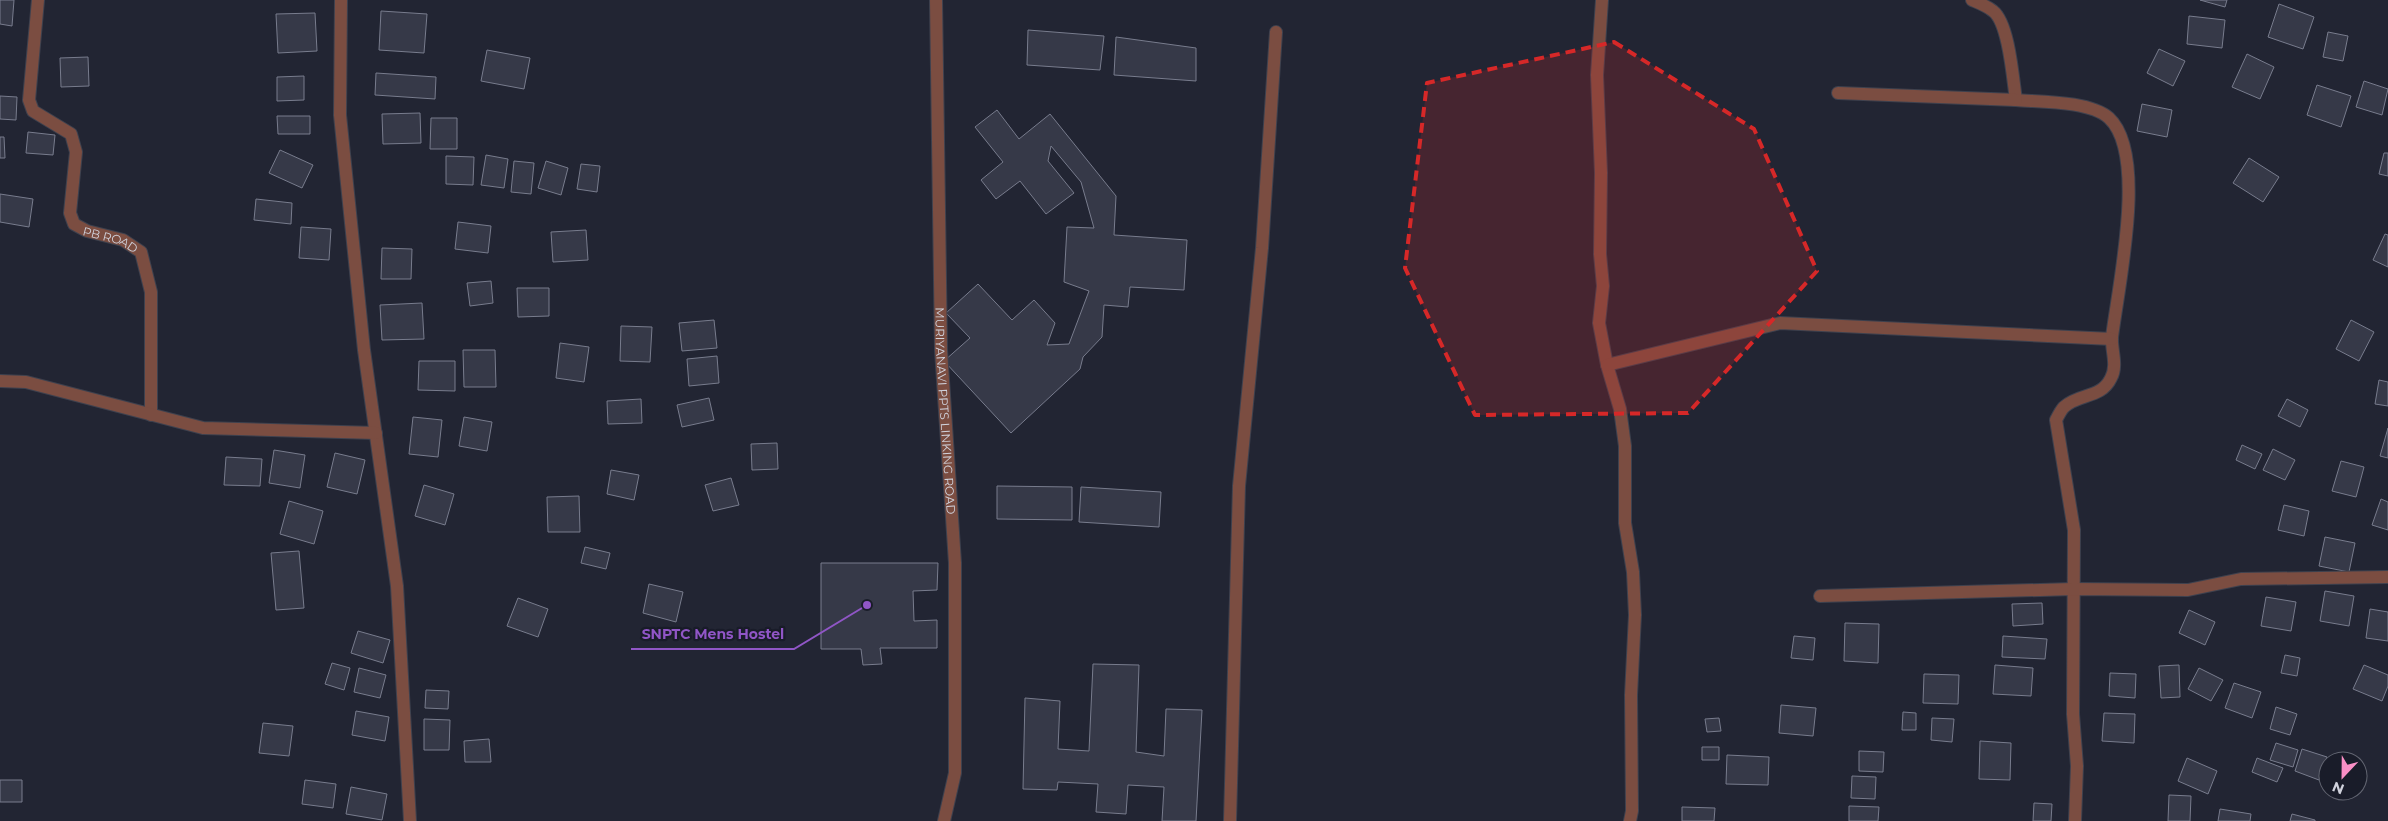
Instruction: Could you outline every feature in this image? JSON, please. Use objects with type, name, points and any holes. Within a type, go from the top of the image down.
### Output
[{"type":"street","name":"PB ROAD","points":[[38,0],[29,100],[33,111],[72,134],[76,152],[70,213],[74,224],[87,231],[123,240],[141,252],[150,292],[151,415]]},
{"type":"street","points":[[341,0],[340,115],[364,350],[398,586],[410,821]]},
{"type":"street","name":"MURIYANAVI PPTS LINKING ROAD","points":[[936,0],[941,350],[955,563],[955,773],[944,821]]},
{"type":"street","points":[[1602,0],[1597,75],[1600,164],[1600,254],[1603,286],[1599,323],[1606,365],[1620,409],[1625,446],[1625,523],[1633,572],[1635,615],[1631,695],[1630,821]]},
{"type":"street","points":[[1972,0],[1994,11],[2000,21],[2006,40],[2016,100]]},
{"type":"street","points":[[1230,821],[1239,486],[1262,248],[1276,32]]},
{"type":"street","points":[[1838,93],[2016,100],[2085,106],[2107,116],[2118,128],[2124,142],[2128,171],[2127,227],[2112,339],[2114,365],[2112,377],[2100,392],[2088,395],[2064,407],[2056,420],[2074,530],[2072,589],[2075,625],[2073,714],[2077,766],[2075,821]]},
{"type":"street","points":[[1606,365],[1780,323],[2112,339]]},
{"type":"street","points":[[0,380],[26,382],[203,428],[376,433]]},
{"type":"street","points":[[1820,596],[2072,589],[2188,590],[2241,579],[2388,577]]},
{"type":"highlighted area","points":[[1614,42],[1754,129],[1817,271],[1688,413],[1475,415],[1405,268],[1427,83]]},
{"type":"building","points":[[0,0],[14,0],[12,26],[0,24]]},
{"type":"building","points":[[2200,0],[2227,0],[2225,7]]},
{"type":"building","points":[[2279,4],[2314,17],[2303,49],[2268,37]]},
{"type":"building","points":[[381,11],[427,14],[424,53],[379,50]]},
{"type":"building","points":[[315,13],[317,51],[278,53],[276,14]]},
{"type":"building","points":[[2189,16],[2225,20],[2222,48],[2187,44]]},
{"type":"building","points":[[1028,30],[1104,36],[1100,70],[1027,65]]},
{"type":"building","points":[[2328,32],[2348,36],[2343,61],[2323,57]]},
{"type":"building","points":[[1116,37],[1196,48],[1196,81],[1114,75]]},
{"type":"building","points":[[2159,49],[2185,61],[2173,86],[2147,73]]},
{"type":"building","points":[[487,50],[530,58],[524,89],[481,81]]},
{"type":"building","points":[[2247,54],[2274,67],[2260,99],[2232,87]]},
{"type":"building","points":[[88,57],[89,86],[61,87],[60,58]]},
{"type":"building","points":[[376,73],[436,77],[435,99],[375,95]]},
{"type":"building","points":[[304,76],[304,100],[277,101],[277,77]]},
{"type":"building","points":[[2364,81],[2388,89],[2382,115],[2356,107]]},
{"type":"building","points":[[2317,85],[2351,96],[2341,127],[2307,115]]},
{"type":"building","points":[[0,96],[17,97],[16,120],[0,119]]},
{"type":"building","points":[[2142,104],[2172,110],[2167,137],[2137,131]]},
{"type":"building","points":[[997,110],[1019,139],[1050,114],[1116,196],[1114,235],[1187,240],[1184,290],[1130,287],[1128,307],[1104,305],[1102,337],[1083,357],[1080,369],[1011,433],[944,361],[970,338],[946,313],[978,284],[1012,320],[1034,300],[1055,323],[1047,345],[1069,344],[1089,291],[1064,282],[1067,227],[1094,228],[1081,182],[1051,146],[1048,161],[1074,193],[1046,214],[1020,181],[996,199],[981,180],[1003,162],[975,127]]},
{"type":"building","points":[[420,113],[421,143],[383,144],[382,114]]},
{"type":"building","points":[[277,116],[310,116],[310,134],[278,134]]},
{"type":"building","points":[[431,118],[457,118],[457,149],[430,149]]},
{"type":"building","points":[[28,132],[55,135],[53,155],[26,153]]},
{"type":"building","points":[[0,137],[4,137],[5,158],[0,158]]},
{"type":"building","points":[[280,150],[313,165],[302,188],[269,173]]},
{"type":"building","points":[[2384,153],[2388,153],[2388,176],[2379,174]]},
{"type":"building","points":[[486,155],[508,159],[504,188],[481,185]]},
{"type":"building","points":[[446,156],[474,157],[473,185],[446,184]]},
{"type":"building","points":[[2249,158],[2279,177],[2263,202],[2233,183]]},
{"type":"building","points":[[514,161],[534,163],[531,194],[511,192]]},
{"type":"building","points":[[546,161],[568,168],[561,195],[538,188]]},
{"type":"building","points":[[581,164],[600,166],[597,192],[577,189]]},
{"type":"building","points":[[0,194],[33,199],[29,227],[0,222]]},
{"type":"building","points":[[256,199],[292,203],[291,224],[254,220]]},
{"type":"building","points":[[458,222],[491,226],[488,253],[455,249]]},
{"type":"building","points":[[301,227],[331,229],[329,260],[299,258]]},
{"type":"building","points":[[586,230],[588,260],[553,262],[551,232]]},
{"type":"building","points":[[2385,234],[2388,235],[2388,267],[2373,260]]},
{"type":"building","points":[[382,248],[412,249],[411,279],[381,279]]},
{"type":"building","points":[[491,281],[493,303],[470,306],[467,283]]},
{"type":"building","points":[[517,288],[549,288],[549,316],[518,317]]},
{"type":"building","points":[[422,303],[424,339],[382,340],[380,305]]},
{"type":"building","points":[[714,320],[717,348],[682,351],[679,323]]},
{"type":"building","points":[[2351,320],[2374,332],[2359,361],[2336,349]]},
{"type":"building","points":[[621,326],[652,327],[650,362],[620,361]]},
{"type":"building","points":[[560,343],[589,347],[584,382],[556,378]]},
{"type":"building","points":[[463,350],[495,350],[496,387],[464,387]]},
{"type":"building","points":[[717,356],[719,383],[689,386],[687,359]]},
{"type":"building","points":[[419,361],[455,361],[455,391],[418,390]]},
{"type":"building","points":[[2379,380],[2388,382],[2388,406],[2375,404]]},
{"type":"building","points":[[709,398],[714,420],[682,427],[677,405]]},
{"type":"building","points":[[641,399],[642,423],[608,424],[607,401]]},
{"type":"building","points":[[2287,399],[2308,410],[2300,427],[2278,416]]},
{"type":"building","points":[[413,417],[442,420],[438,457],[409,454]]},
{"type":"building","points":[[464,417],[492,422],[487,451],[459,446]]},
{"type":"building","points":[[2388,428],[2388,458],[2380,456]]},
{"type":"building","points":[[777,443],[778,469],[752,470],[751,444]]},
{"type":"building","points":[[2242,445],[2262,454],[2255,469],[2236,460]]},
{"type":"building","points":[[2273,449],[2295,460],[2285,480],[2263,470]]},
{"type":"building","points":[[274,450],[305,455],[300,488],[269,483]]},
{"type":"building","points":[[335,453],[365,460],[357,494],[327,487]]},
{"type":"building","points":[[226,457],[262,459],[260,486],[224,485]]},
{"type":"building","points":[[2341,461],[2364,467],[2356,497],[2332,491]]},
{"type":"building","points":[[611,470],[639,475],[634,500],[607,494]]},
{"type":"building","points":[[731,478],[739,505],[713,511],[705,485]]},
{"type":"building","points":[[424,485],[454,494],[445,525],[415,516]]},
{"type":"building","points":[[997,486],[1072,487],[1072,520],[997,519]]},
{"type":"building","points":[[1081,487],[1161,492],[1159,527],[1079,522]]},
{"type":"building","points":[[579,496],[580,532],[548,532],[547,497]]},
{"type":"building","points":[[2381,499],[2388,502],[2388,530],[2372,525]]},
{"type":"building","points":[[289,501],[323,511],[314,544],[280,534]]},
{"type":"building","points":[[2284,505],[2309,511],[2304,536],[2278,530]]},
{"type":"building","points":[[2325,537],[2355,543],[2349,572],[2319,566]]},
{"type":"building","points":[[585,547],[610,553],[606,569],[581,563]]},
{"type":"building","points":[[299,551],[304,608],[276,610],[271,553]]},
{"type":"building","points":[[821,563],[938,563],[937,590],[913,591],[914,621],[937,620],[937,648],[880,648],[882,664],[863,665],[861,649],[821,649]]},
{"type":"building","points":[[649,584],[683,592],[676,622],[643,613]]},
{"type":"building","points":[[2325,591],[2354,596],[2349,626],[2320,621]]},
{"type":"building","points":[[2266,597],[2296,602],[2291,631],[2261,626]]},
{"type":"building","points":[[518,598],[548,609],[538,637],[507,626]]},
{"type":"building","points":[[2042,603],[2043,624],[2013,626],[2012,604]]},
{"type":"building","points":[[2370,609],[2388,612],[2388,641],[2366,638]]},
{"type":"building","points":[[2189,610],[2215,622],[2205,645],[2179,633]]},
{"type":"building","points":[[1845,623],[1879,624],[1878,663],[1844,661]]},
{"type":"building","points":[[358,631],[390,640],[383,663],[351,653]]},
{"type":"building","points":[[1794,636],[1815,638],[1813,660],[1791,658]]},
{"type":"building","points":[[2003,636],[2047,639],[2045,659],[2002,657]]},
{"type":"building","points":[[2285,655],[2300,658],[2297,676],[2281,673]]},
{"type":"building","points":[[332,663],[350,668],[344,690],[325,684]]},
{"type":"building","points":[[1093,664],[1139,665],[1136,752],[1164,756],[1166,709],[1202,710],[1196,821],[1162,821],[1164,787],[1128,785],[1126,814],[1096,812],[1098,784],[1058,782],[1057,790],[1023,789],[1025,698],[1060,701],[1058,749],[1089,751]]},
{"type":"building","points":[[1995,665],[2033,668],[2031,696],[1993,694]]},
{"type":"building","points":[[2179,665],[2180,697],[2161,698],[2159,666]]},
{"type":"building","points":[[2364,665],[2388,675],[2388,686],[2382,701],[2353,689]]},
{"type":"building","points":[[359,668],[386,675],[380,698],[354,692]]},
{"type":"building","points":[[2199,668],[2223,680],[2211,701],[2188,689]]},
{"type":"building","points":[[2110,673],[2136,674],[2135,698],[2109,696]]},
{"type":"building","points":[[1924,674],[1959,675],[1958,704],[1923,703]]},
{"type":"building","points":[[2234,683],[2261,692],[2252,718],[2225,708]]},
{"type":"building","points":[[426,690],[449,691],[448,709],[425,708]]},
{"type":"building","points":[[1781,705],[1816,708],[1813,736],[1779,733]]},
{"type":"building","points":[[2276,707],[2297,714],[2290,735],[2270,729]]},
{"type":"building","points":[[356,711],[389,717],[385,741],[352,735]]},
{"type":"building","points":[[1903,712],[1916,713],[1916,730],[1902,730]]},
{"type":"building","points":[[2104,713],[2135,714],[2134,743],[2102,741]]},
{"type":"building","points":[[1719,718],[1721,731],[1707,732],[1705,719]]},
{"type":"building","points":[[1932,718],[1954,719],[1952,742],[1931,740]]},
{"type":"building","points":[[424,719],[450,720],[449,750],[424,750]]},
{"type":"building","points":[[263,723],[293,726],[289,756],[259,753]]},
{"type":"building","points":[[489,739],[491,762],[465,762],[464,741]]},
{"type":"building","points":[[1980,741],[2011,743],[2010,780],[1979,779]]},
{"type":"building","points":[[2276,743],[2298,750],[2293,767],[2270,760]]},
{"type":"building","points":[[1702,747],[1719,747],[1719,760],[1702,760]]},
{"type":"building","points":[[2302,749],[2318,754],[2318,780],[2295,771]]},
{"type":"building","points":[[1859,751],[1884,752],[1883,772],[1859,771]]},
{"type":"building","points":[[1727,755],[1769,757],[1768,785],[1726,784]]},
{"type":"building","points":[[2187,758],[2217,771],[2208,794],[2178,781]]},
{"type":"building","points":[[2257,758],[2283,768],[2277,782],[2252,772]]},
{"type":"building","points":[[1852,776],[1876,777],[1875,799],[1851,798]]},
{"type":"building","points":[[0,780],[22,780],[22,802],[0,802]]},
{"type":"building","points":[[305,780],[336,784],[333,808],[302,804]]},
{"type":"building","points":[[351,787],[387,794],[382,820],[346,814]]},
{"type":"building","points":[[2169,795],[2191,796],[2190,821],[2168,821]]},
{"type":"building","points":[[2034,803],[2052,804],[2051,821],[2033,821]]},
{"type":"building","points":[[1849,806],[1879,807],[1878,821],[1849,821]]},
{"type":"building","points":[[1682,807],[1715,808],[1714,821],[1682,821]]},
{"type":"building","points":[[2220,809],[2251,814],[2250,821],[2218,821]]},
{"type":"building","points":[[2292,814],[2315,820],[2315,821],[2290,821]]},
{"type":"place","name":"SNPTC Mens Hostel","points":[[867,605]]}]
